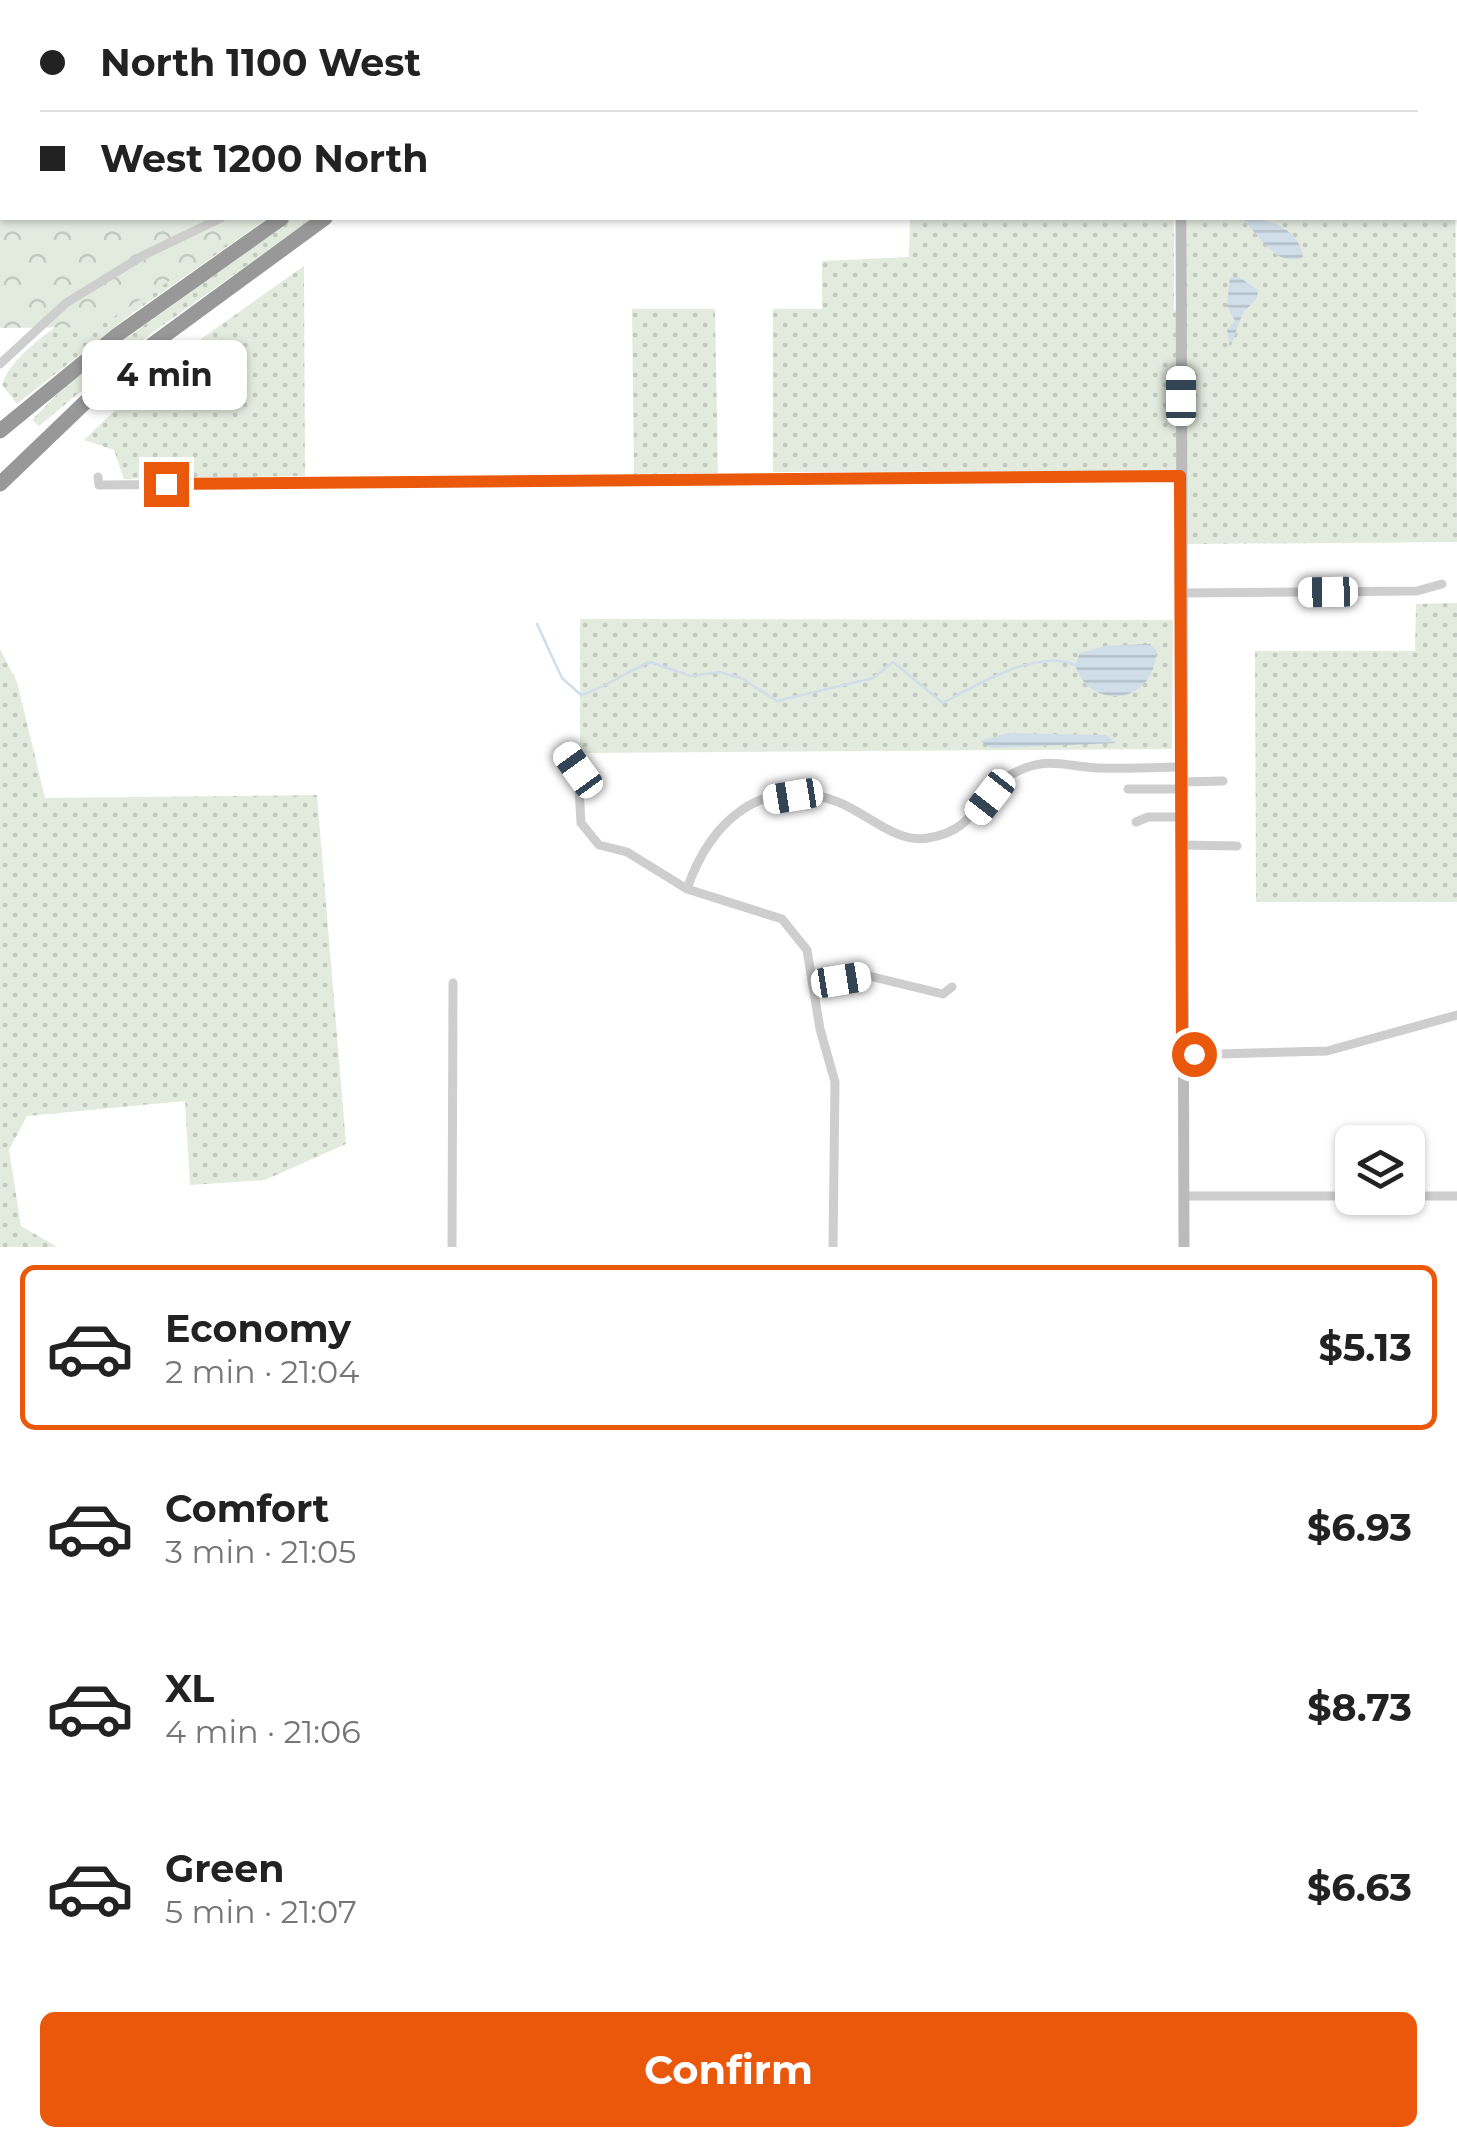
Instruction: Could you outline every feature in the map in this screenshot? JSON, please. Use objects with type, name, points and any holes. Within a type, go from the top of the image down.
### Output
[{"type":"highway","points":[[0,431],[116,335],[279,220]]},
{"type":"highway","points":[[0,484],[122,366],[322,220]]},
{"type":"street","points":[[0,364],[66,302],[144,255],[217,220]]},
{"type":"street","points":[[1181,220],[1184,1247]]},
{"type":"street","points":[[98,476],[99,485],[1180,476]]},
{"type":"street","points":[[1180,593],[1418,592],[1442,584]]},
{"type":"street","points":[[566,753],[578,770],[581,823],[599,844],[627,852],[687,889],[782,919],[807,950],[834,1082],[834,1247]]},
{"type":"street","points":[[687,889],[699,853],[715,830],[743,808],[767,800],[816,796],[839,802],[903,836],[923,840],[962,828],[1006,777],[1041,762],[1067,761],[1094,768],[1182,767]]},
{"type":"street","points":[[1128,789],[1223,781]]},
{"type":"street","points":[[1136,822],[1181,817]]},
{"type":"street","points":[[1180,845],[1237,846]]},
{"type":"street","points":[[813,985],[868,976],[943,994],[952,987]]},
{"type":"street","points":[[452,1247],[453,982]]},
{"type":"street","points":[[1182,1055],[1327,1051],[1457,1015]]},
{"type":"street","points":[[1184,1196],[1335,1196]]},
{"type":"street","points":[[1425,1196],[1457,1196]]},
{"type":"green space","points":[[0,220],[264,220],[98,327],[0,328]]},
{"type":"green space","points":[[248,220],[265,220],[130,315],[17,404],[2,385],[15,362],[74,314]]},
{"type":"green space","points":[[290,220],[310,220],[152,333],[39,426],[32,420],[78,373]]},
{"type":"green space","points":[[910,220],[1174,220],[1174,311],[1186,312],[1187,220],[1455,220],[1457,542],[1186,544],[1185,471],[773,472],[773,309],[822,309],[822,261],[909,257]]},
{"type":"green space","points":[[304,266],[305,476],[124,479],[114,450],[84,440],[157,370]]},
{"type":"green space","points":[[632,309],[715,309],[718,473],[634,474]]},
{"type":"green space","points":[[1457,603],[1457,902],[1256,902],[1255,651],[1415,651],[1416,604]]},
{"type":"green space","points":[[580,619],[1173,620],[1172,749],[580,753]]},
{"type":"green space","points":[[0,649],[17,682],[45,798],[317,795],[346,1144],[265,1180],[190,1185],[185,1101],[27,1116],[9,1150],[21,1226],[57,1247],[0,1247]]},
{"type":"shaded area","points":[[1244,220],[1262,220],[1281,227],[1296,239],[1303,257],[1285,259]]},
{"type":"shaded area","points":[[1230,277],[1239,277],[1258,290],[1256,300],[1243,312],[1230,348],[1227,329],[1235,321],[1227,306]]},
{"type":"shaded area","points":[[1150,644],[1156,650],[1153,668],[1145,682],[1121,696],[1094,690],[1075,665],[1080,653],[1105,646]]},
{"type":"shaded area","points":[[1008,733],[1106,735],[1116,743],[991,748],[980,741]]},
{"type":"waterway","points":[[537,624],[562,678],[581,695],[650,662],[691,676],[720,672],[741,678],[777,701],[873,678],[893,662],[943,703],[1026,665],[1043,661],[1075,665]]},
{"type":"route","points":[[166,484],[1180,476],[1182,1055],[1194,1054]]}]
